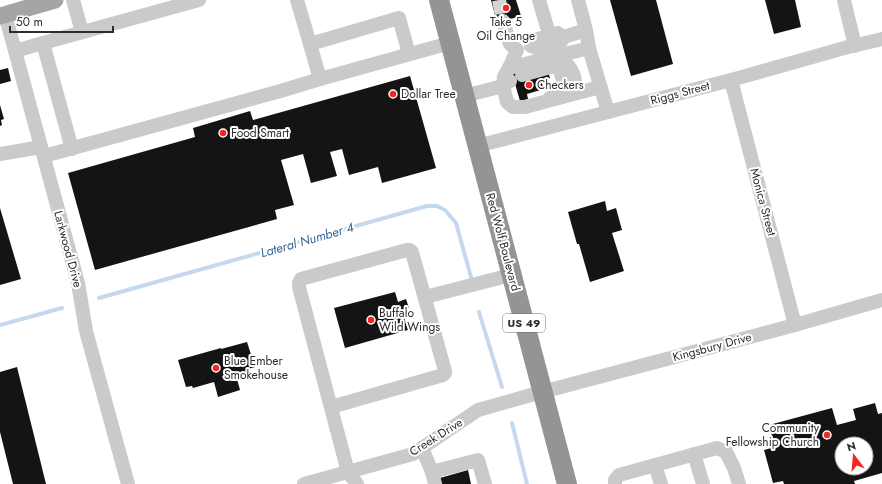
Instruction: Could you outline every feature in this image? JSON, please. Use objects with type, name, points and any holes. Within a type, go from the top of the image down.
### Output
[{"type":"highway","name":"Red Wolf Boulevard","points":[[439,0],[566,484]]},
{"type":"main road","points":[[3,15],[56,0]]},
{"type":"street","points":[[73,0],[82,32]]},
{"type":"street","points":[[15,51],[82,32],[165,4],[199,0]]},
{"type":"street","points":[[298,0],[320,79]]},
{"type":"street","points":[[539,0],[546,28]]},
{"type":"street","points":[[578,0],[586,30],[588,48],[608,112]]},
{"type":"street","points":[[844,0],[855,46]]},
{"type":"street","name":"Larkwood Drive","points":[[3,15],[15,51],[78,282],[86,331],[128,484]]},
{"type":"street","points":[[310,44],[399,18],[409,54]]},
{"type":"street","points":[[504,21],[510,44],[517,50]]},
{"type":"street","points":[[517,50],[532,46],[539,49],[560,43],[564,37],[586,30]]},
{"type":"street","name":"Riggs Street","points":[[477,146],[882,39]]},
{"type":"street","points":[[0,154],[72,149],[450,42]]},
{"type":"street","points":[[43,43],[72,149]]},
{"type":"street","points":[[464,96],[588,48]]},
{"type":"street","points":[[517,50],[507,102],[513,107],[525,107],[600,88]]},
{"type":"street","points":[[512,77],[554,66],[560,70],[564,85],[560,92],[542,102]]},
{"type":"street","name":"Monica Street","points":[[731,80],[795,325]]},
{"type":"street","points":[[331,407],[443,375],[445,373],[425,297],[412,252],[410,250],[301,280],[299,283],[299,287],[348,472],[357,484]]},
{"type":"street","points":[[425,297],[511,275]]},
{"type":"street","name":"Kingsbury Drive","points":[[542,392],[795,325],[882,300]]},
{"type":"street","name":"Creek Drive","points":[[304,484],[413,454],[478,410],[542,392]]},
{"type":"street","points":[[422,448],[433,478],[478,460],[485,484]]},
{"type":"street","points":[[615,484],[615,480],[619,475],[717,448],[726,452],[734,468],[739,484]]},
{"type":"street","points":[[694,454],[702,484]]},
{"type":"street","points":[[656,464],[661,484]]},
{"type":"building","name":"Take 5 Oil Change","points":[[491,0],[516,0],[521,16],[497,23]]},
{"type":"building","points":[[610,0],[656,0],[673,64],[631,76]]},
{"type":"building","points":[[765,0],[795,0],[801,27],[774,34]]},
{"type":"building","points":[[8,68],[11,81],[0,84],[0,70]]},
{"type":"building","name":"Checkers","points":[[511,70],[548,72],[550,78],[541,81],[544,89],[527,94],[528,99],[520,101]]},
{"type":"building","points":[[410,76],[436,168],[382,183],[378,167],[349,175],[342,149],[330,152],[337,176],[311,183],[303,154],[281,160],[294,205],[275,210],[277,219],[95,270],[68,173],[195,137],[193,128],[250,111],[253,120]]},
{"type":"building","points":[[0,105],[4,119],[1,120],[2,125],[0,126]]},
{"type":"building","points":[[605,201],[607,211],[616,208],[622,230],[612,233],[624,271],[590,282],[568,212]]},
{"type":"building","points":[[0,208],[21,279],[0,285]]},
{"type":"building","name":"Buffalo Wild Wings","points":[[395,292],[398,302],[406,299],[409,308],[402,310],[408,330],[345,348],[334,308]]},
{"type":"building","name":"Blue Ember Smokehouse","points":[[247,342],[255,367],[248,369],[250,375],[237,379],[240,390],[218,397],[214,382],[193,388],[192,386],[186,387],[178,360]]},
{"type":"building","points":[[17,367],[46,484],[13,484],[0,432],[0,372]]},
{"type":"building","name":"Community Fellowship Church","points":[[875,403],[878,414],[882,413],[882,473],[874,475],[874,436],[834,436],[834,476],[872,476],[854,481],[855,484],[784,484],[783,481],[773,483],[764,450],[775,447],[769,425],[832,408],[837,425],[856,420],[853,409]]},
{"type":"building","points":[[468,470],[471,484],[442,484],[440,478]]},
{"type":"waterway","name":"Lateral Number 4","points":[[99,298],[427,206],[437,206],[445,210],[456,223],[471,277]]},
{"type":"waterway","points":[[0,325],[62,308]]},
{"type":"waterway","name":"Lateral Number 4","points":[[479,312],[502,387]]},
{"type":"waterway","name":"Lateral Number 4","points":[[512,423],[527,484]]},
{"type":"tunnel","points":[[499,0],[503,21]]},
{"type":"place","name":"Take 5 Oil Change","points":[[506,8]]},
{"type":"place","name":"Checkers","points":[[529,85]]},
{"type":"place","name":"Dollar Tree","points":[[393,94]]},
{"type":"place","name":"Food Smart","points":[[223,133]]},
{"type":"place","name":"Buffalo Wild Wings","points":[[371,320]]},
{"type":"place","name":"Blue Ember Smokehouse","points":[[216,368]]},
{"type":"place","name":"Community Fellowship Church","points":[[827,435]]}]
